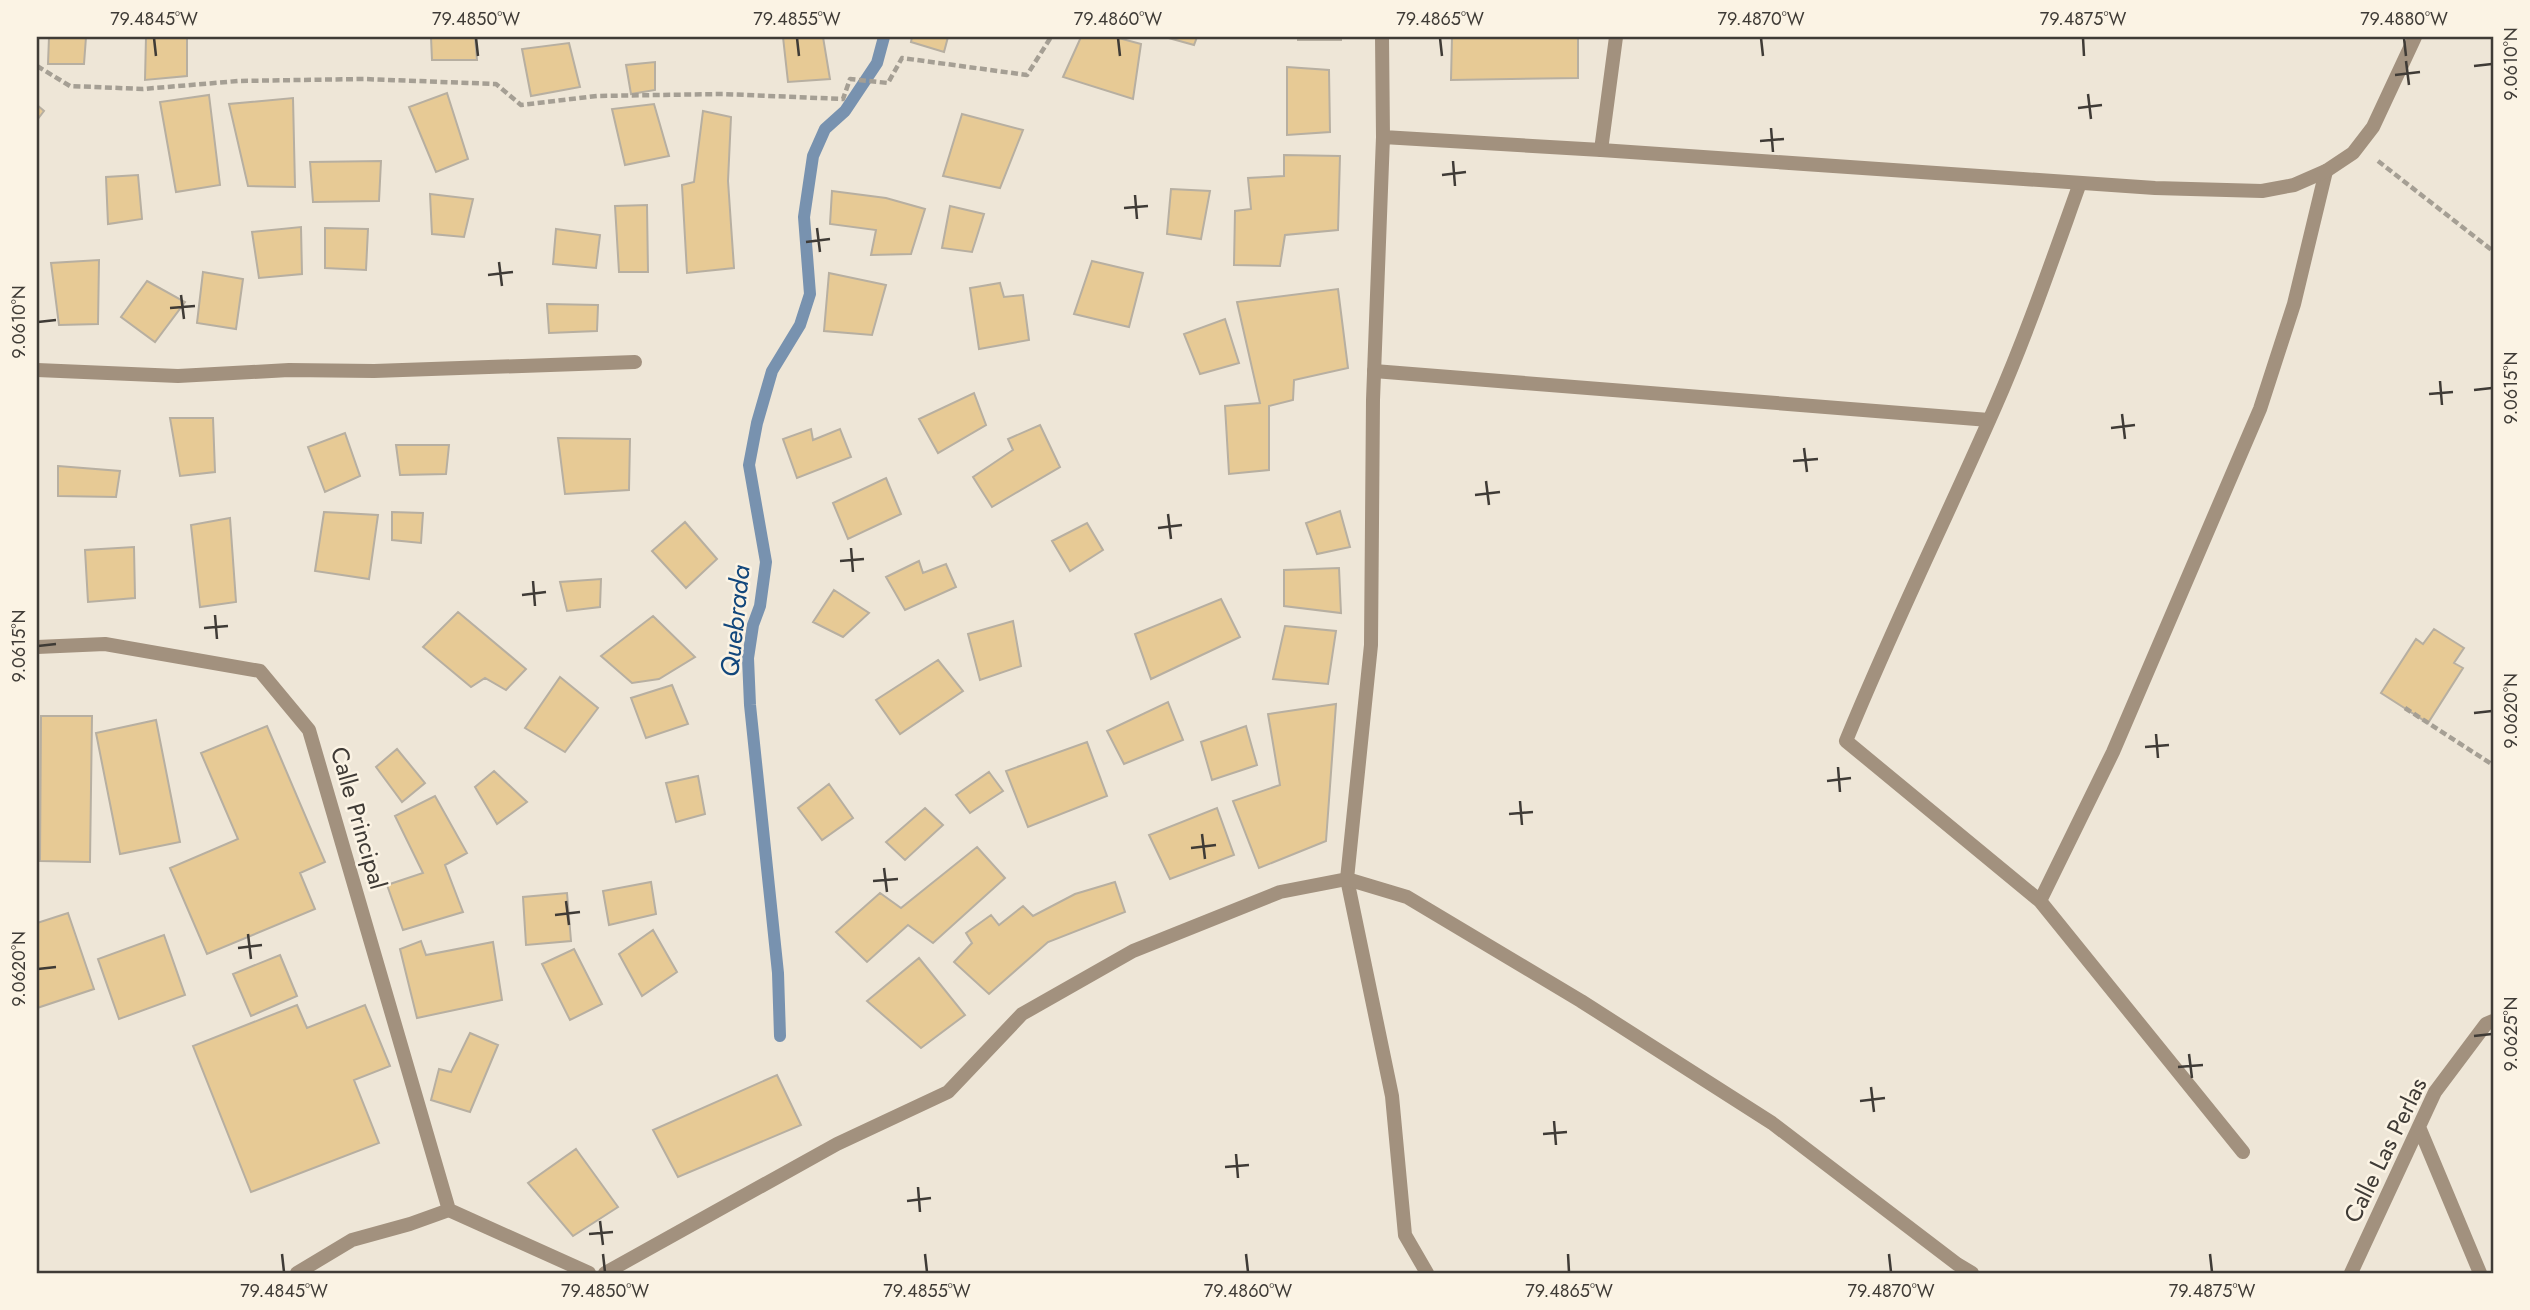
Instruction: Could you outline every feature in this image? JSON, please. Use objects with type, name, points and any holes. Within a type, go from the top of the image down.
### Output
[{"type":"street","points":[[1382,37],[1383,137],[1374,371],[1371,645],[1347,878],[1392,1096],[1405,1235],[1427,1273]]},
{"type":"street","points":[[1601,150],[1616,37]]},
{"type":"street","points":[[1383,137],[2080,183],[2262,191],[2294,185],[2326,171],[2353,153],[2373,127],[2415,37]]},
{"type":"street","points":[[2040,901],[2113,752],[2260,410],[2294,304],[2326,171]]},
{"type":"street","points":[[2080,183],[2040,296],[1989,420],[1883,650],[1846,741],[2040,901],[2243,1152]]},
{"type":"street","points":[[37,370],[177,376],[289,370],[374,371],[635,362]]},
{"type":"street","points":[[1374,371],[1989,420]]},
{"type":"street","name":"Calle Principal","points":[[37,647],[105,644],[260,671],[309,730],[449,1210]]},
{"type":"street","points":[[606,1273],[837,1144],[948,1092],[1022,1014],[1133,951],[1280,892],[1347,878],[1407,897],[1581,1001],[1772,1123],[1957,1265],[1972,1273]]},
{"type":"street","name":"Calle Las Perlas","points":[[2351,1273],[2435,1092],[2486,1024],[2493,1021]]},
{"type":"street","points":[[2419,1127],[2480,1273]]},
{"type":"street","points":[[297,1273],[352,1240],[449,1210],[589,1273]]},
{"type":"path","points":[[37,66],[70,86],[143,89],[238,81],[350,79],[496,84],[521,105],[597,96],[723,94],[843,99],[850,79],[888,83],[902,58],[1027,75],[1051,37]]},
{"type":"path","points":[[2358,145],[2493,251]]},
{"type":"path","points":[[2405,708],[2493,765]]},
{"type":"building","points":[[49,37],[86,37],[84,64],[48,64]]},
{"type":"building","points":[[146,37],[187,37],[187,76],[145,80]]},
{"type":"building","points":[[431,37],[475,37],[477,60],[432,60]]},
{"type":"building","points":[[783,37],[823,37],[830,79],[788,82]]},
{"type":"building","points":[[912,37],[948,37],[944,52],[911,42]]},
{"type":"building","points":[[1081,37],[1115,37],[1141,44],[1133,99],[1063,77]]},
{"type":"building","points":[[1165,37],[1197,37],[1194,45]]},
{"type":"building","points":[[1298,37],[1341,37],[1341,40],[1298,40]]},
{"type":"building","points":[[1452,37],[1578,37],[1578,78],[1451,80]]},
{"type":"building","points":[[569,43],[580,87],[531,96],[522,49]]},
{"type":"building","points":[[655,62],[655,90],[631,94],[626,65]]},
{"type":"building","points":[[1287,67],[1329,70],[1330,132],[1287,135]]},
{"type":"building","points":[[447,93],[468,159],[436,172],[409,107]]},
{"type":"building","points":[[209,95],[220,185],[176,192],[160,102]]},
{"type":"building","points":[[293,98],[295,187],[248,186],[229,104]]},
{"type":"building","points":[[654,104],[669,156],[625,165],[612,109]]},
{"type":"building","points":[[37,105],[44,111],[37,120]]},
{"type":"building","points":[[703,111],[731,117],[728,181],[734,268],[687,273],[682,185],[694,182]]},
{"type":"building","points":[[962,114],[1023,130],[1000,188],[943,176]]},
{"type":"building","points":[[1284,155],[1340,156],[1338,230],[1285,235],[1280,266],[1234,265],[1235,211],[1251,209],[1248,178],[1284,176]]},
{"type":"building","points":[[381,161],[379,201],[313,202],[310,162]]},
{"type":"building","points":[[138,175],[142,219],[108,224],[106,177]]},
{"type":"building","points":[[1171,189],[1210,191],[1201,239],[1167,234]]},
{"type":"building","points":[[832,191],[886,198],[925,209],[911,254],[871,255],[876,230],[830,224]]},
{"type":"building","points":[[430,194],[473,199],[464,237],[432,234]]},
{"type":"building","points":[[647,205],[648,272],[619,272],[615,206]]},
{"type":"building","points":[[950,206],[984,214],[972,252],[942,248]]},
{"type":"building","points":[[301,227],[302,274],[259,278],[252,232]]},
{"type":"building","points":[[325,228],[368,229],[366,270],[325,268]]},
{"type":"building","points":[[556,229],[600,235],[596,268],[553,264]]},
{"type":"building","points":[[99,260],[98,324],[59,325],[51,263]]},
{"type":"building","points":[[1092,261],[1143,273],[1129,327],[1074,314]]},
{"type":"building","points":[[203,272],[243,279],[236,329],[197,323]]},
{"type":"building","points":[[829,273],[886,285],[872,335],[824,331]]},
{"type":"building","points":[[147,281],[185,302],[155,342],[121,317]]},
{"type":"building","points":[[1000,283],[1004,297],[1023,295],[1029,340],[979,349],[970,288]]},
{"type":"building","points":[[1338,289],[1348,368],[1294,380],[1293,400],[1269,406],[1269,470],[1229,474],[1225,406],[1260,403],[1237,302]]},
{"type":"building","points":[[547,304],[598,305],[597,331],[549,333]]},
{"type":"building","points":[[1225,319],[1239,363],[1200,374],[1184,334]]},
{"type":"building","points":[[974,393],[986,425],[938,453],[919,419]]},
{"type":"building","points":[[170,418],[213,418],[215,472],[180,476]]},
{"type":"building","points":[[1040,425],[1060,467],[992,507],[973,477],[1013,450],[1008,439]]},
{"type":"building","points":[[811,429],[813,440],[840,429],[851,457],[797,478],[783,439]]},
{"type":"building","points":[[345,433],[360,476],[325,492],[308,447]]},
{"type":"building","points":[[558,438],[630,439],[629,490],[565,494]]},
{"type":"building","points":[[396,445],[449,445],[446,474],[400,475]]},
{"type":"building","points":[[58,466],[120,471],[116,497],[58,496]]},
{"type":"building","points":[[886,478],[901,514],[848,539],[833,503]]},
{"type":"building","points":[[1340,511],[1350,547],[1317,554],[1306,523]]},
{"type":"building","points":[[324,512],[378,515],[369,579],[315,571]]},
{"type":"building","points":[[392,512],[423,513],[421,543],[392,540]]},
{"type":"building","points":[[230,518],[236,602],[200,607],[191,525]]},
{"type":"building","points":[[685,522],[717,559],[686,588],[652,551]]},
{"type":"building","points":[[1087,523],[1103,550],[1070,571],[1052,541]]},
{"type":"building","points":[[134,547],[135,598],[88,602],[85,550]]},
{"type":"building","points":[[919,561],[923,573],[946,564],[956,587],[905,610],[886,577]]},
{"type":"building","points":[[1339,568],[1341,613],[1284,606],[1284,570]]},
{"type":"building","points":[[601,579],[600,607],[567,611],[560,582]]},
{"type":"building","points":[[834,590],[869,613],[843,637],[813,622]]},
{"type":"building","points":[[1221,599],[1240,637],[1151,679],[1135,634]]},
{"type":"building","points":[[458,612],[526,669],[506,690],[485,678],[471,687],[423,647]]},
{"type":"building","points":[[653,616],[695,657],[659,679],[632,683],[601,656]]},
{"type":"building","points":[[1013,621],[1021,666],[980,680],[968,634]]},
{"type":"building","points":[[1285,626],[1336,631],[1328,684],[1273,679]]},
{"type":"building","points":[[2434,629],[2464,648],[2454,663],[2463,668],[2428,723],[2381,693],[2416,639],[2423,644]]},
{"type":"building","points":[[938,660],[963,691],[900,734],[876,700]]},
{"type":"building","points":[[560,677],[598,708],[565,752],[525,728]]},
{"type":"building","points":[[672,685],[688,724],[646,738],[631,698]]},
{"type":"building","points":[[1168,702],[1183,740],[1124,764],[1107,731]]},
{"type":"building","points":[[1336,704],[1326,841],[1259,868],[1233,801],[1280,785],[1268,714]]},
{"type":"building","points":[[41,716],[92,716],[90,862],[40,861]]},
{"type":"building","points":[[156,720],[180,842],[120,854],[96,733]]},
{"type":"building","points":[[267,726],[325,862],[300,873],[315,909],[207,954],[170,868],[238,839],[201,753]]},
{"type":"building","points":[[1246,726],[1257,765],[1212,780],[1201,742]]},
{"type":"building","points":[[1087,742],[1107,796],[1028,827],[1006,771]]},
{"type":"building","points":[[397,749],[425,783],[402,802],[376,767]]},
{"type":"building","points":[[494,771],[527,802],[497,824],[475,787]]},
{"type":"building","points":[[989,772],[1003,791],[970,813],[956,795]]},
{"type":"building","points":[[698,776],[705,814],[676,822],[666,783]]},
{"type":"building","points":[[829,784],[853,818],[822,840],[798,808]]},
{"type":"building","points":[[435,796],[467,853],[445,865],[463,912],[403,930],[387,885],[423,873],[395,816]]},
{"type":"building","points":[[925,808],[943,825],[905,860],[886,842]]},
{"type":"building","points":[[1217,808],[1234,855],[1170,879],[1149,835]]},
{"type":"building","points":[[977,847],[1005,878],[933,943],[908,925],[867,962],[836,932],[880,893],[901,908]]},
{"type":"building","points":[[651,882],[656,914],[609,925],[603,891]]},
{"type":"building","points":[[1115,882],[1125,912],[1048,942],[989,994],[954,962],[972,943],[966,933],[991,915],[999,925],[1023,906],[1033,916],[1075,894]]},
{"type":"building","points":[[567,893],[571,941],[526,945],[523,897]]},
{"type":"building","points":[[68,913],[94,989],[37,1008],[37,923]]},
{"type":"building","points":[[653,930],[677,972],[642,996],[619,954]]},
{"type":"building","points":[[164,935],[185,995],[119,1019],[98,959]]},
{"type":"building","points":[[421,941],[426,955],[493,942],[502,1000],[417,1018],[400,949]]},
{"type":"building","points":[[574,949],[602,1004],[570,1020],[542,964]]},
{"type":"building","points":[[280,955],[297,996],[251,1016],[233,974]]},
{"type":"building","points":[[919,958],[965,1015],[921,1048],[867,1001]]},
{"type":"building","points":[[297,1005],[307,1028],[365,1005],[390,1066],[354,1080],[379,1143],[251,1192],[193,1046]]},
{"type":"building","points":[[470,1033],[498,1045],[470,1112],[431,1100],[439,1069],[451,1072]]},
{"type":"building","points":[[777,1075],[801,1125],[678,1177],[653,1130]]},
{"type":"building","points":[[576,1149],[618,1207],[573,1236],[528,1183]]},
{"type":"waterway","name":"Quebrada","points":[[780,1036],[778,973],[750,705],[748,658],[753,625],[760,606],[766,562],[749,465],[757,423],[772,371],[800,325],[810,294],[804,217],[813,156],[825,129],[845,111],[877,63],[884,37]]}]
